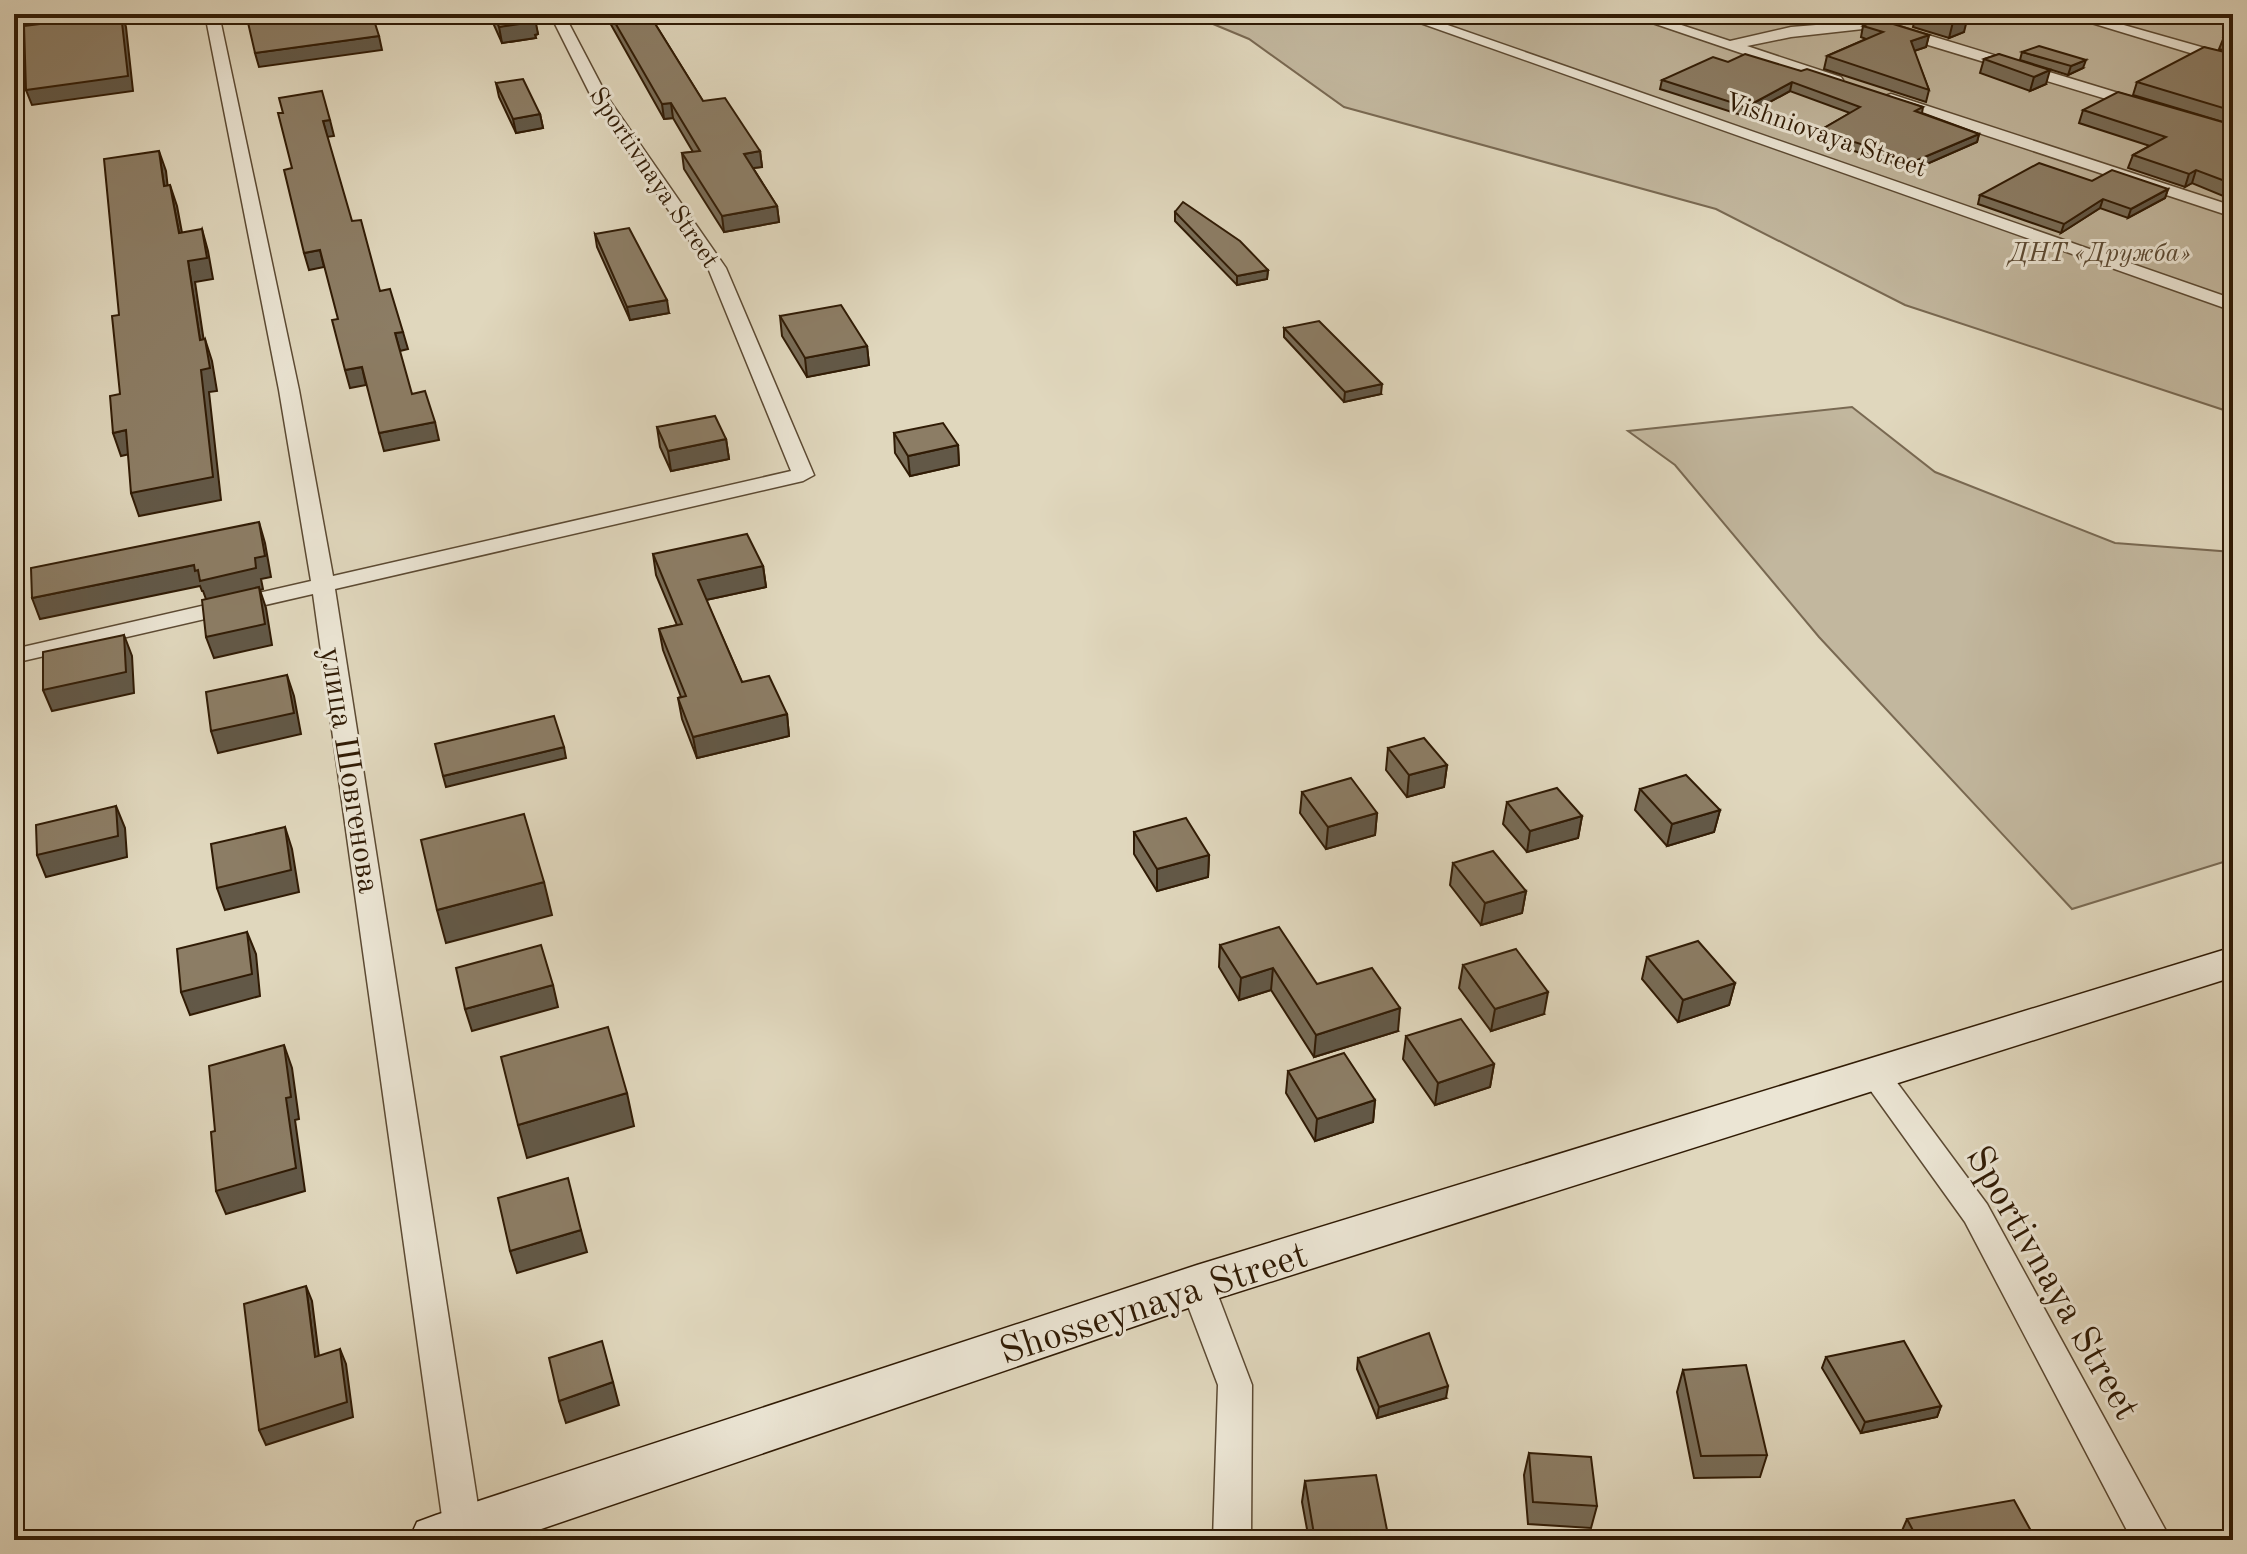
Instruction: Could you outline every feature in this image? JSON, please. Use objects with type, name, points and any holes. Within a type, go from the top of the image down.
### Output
[{"type":"street","name":"улица Шовгенова","points":[[212,14],[289,390],[323,584],[449,1536]]},
{"type":"street","name":"Sportivnaya Street","points":[[323,584],[803,475],[717,268],[600,98],[557,14]]},
{"type":"street","name":"Vishniovaya Street","points":[[1402,14],[2233,305]]},
{"type":"street","points":[[1633,14],[1848,84]]},
{"type":"street","points":[[1843,14],[2159,111]]},
{"type":"street","points":[[1729,45],[1791,32],[1973,14]]},
{"type":"street","points":[[2076,16],[2135,14]]},
{"type":"street","points":[[2076,16],[2233,61]]},
{"type":"street","points":[[1877,94],[2233,212]]},
{"type":"street","points":[[14,656],[323,584]]},
{"type":"street","name":"Shosseynaya Street","points":[[449,1536],[1197,1285],[2233,962]]},
{"type":"street","name":"Sportivnaya Street","points":[[1873,1073],[1976,1213],[2152,1540]]},
{"type":"street","points":[[1197,1285],[1235,1385],[1232,1540]]},
{"type":"green space","name":"ДНТ «Дружба»","points":[[1189,14],[2233,14],[2233,413],[1905,305],[1716,209],[1344,107],[1249,39]]},
{"type":"green space","points":[[1852,407],[1935,472],[2115,543],[2233,552],[2233,859],[2072,909],[1819,637],[1675,465],[1628,431]]},
{"type":"building","points":[[79,14],[121,14],[128,76],[26,90],[24,26],[79,19]]},
{"type":"building","points":[[246,14],[372,14],[379,36],[255,53]]},
{"type":"building","points":[[493,14],[533,14],[535,18],[531,19],[533,22],[499,27]]},
{"type":"building","points":[[610,14],[649,14],[703,101],[725,98],[760,151],[744,154],[777,206],[722,216],[682,153],[700,151],[671,103],[662,104]]},
{"type":"building","points":[[1926,14],[1960,14],[1968,16],[1953,22]]},
{"type":"building","points":[[1877,19],[1929,35],[1911,41],[1929,90],[1827,56],[1883,32],[1863,26]]},
{"type":"building","points":[[2039,46],[2086,60],[2071,66],[2022,52]]},
{"type":"building","points":[[2204,47],[2233,54],[2233,111],[2137,82]]},
{"type":"building","points":[[1745,54],[1801,71],[1807,69],[1923,107],[1915,111],[1979,134],[1915,161],[1819,131],[1860,107],[1792,82],[1746,107],[1662,80],[1713,57],[1728,62]]},
{"type":"building","points":[[1999,54],[2050,70],[2034,77],[1984,59]]},
{"type":"building","points":[[523,79],[540,114],[513,119],[496,83]]},
{"type":"building","points":[[322,91],[330,120],[323,121],[352,221],[361,220],[380,291],[390,289],[403,332],[395,333],[412,394],[425,391],[435,422],[379,433],[362,367],[345,370],[332,320],[338,319],[320,250],[304,253],[284,170],[292,168],[278,113],[283,113],[279,98]]},
{"type":"building","points":[[2118,92],[2233,125],[2233,184],[2196,170],[2189,174],[2133,155],[2166,137],[2083,110]]},
{"type":"building","points":[[159,151],[164,186],[170,185],[179,233],[202,229],[207,258],[188,261],[200,340],[205,339],[210,368],[201,370],[213,477],[131,493],[126,430],[113,433],[110,396],[120,394],[112,316],[119,315],[104,159]]},
{"type":"building","points":[[2039,163],[2092,181],[2112,170],[2168,189],[2131,209],[2103,199],[2064,224],[1980,195]]},
{"type":"building","points":[[1183,202],[1240,241],[1268,270],[1237,276],[1175,212]]},
{"type":"building","points":[[629,228],[667,300],[627,307],[595,234]]},
{"type":"building","points":[[841,305],[867,346],[805,358],[780,316]]},
{"type":"building","points":[[1319,321],[1382,384],[1345,392],[1284,328]]},
{"type":"building","points":[[715,416],[726,439],[668,451],[657,427]]},
{"type":"building","points":[[943,423],[958,445],[908,456],[894,433]]},
{"type":"building","points":[[259,522],[265,556],[255,558],[256,568],[200,581],[194,565],[32,598],[31,568]]},
{"type":"building","points":[[747,534],[763,566],[698,580],[742,682],[769,676],[787,714],[693,737],[678,698],[686,696],[659,629],[682,624],[653,554]]},
{"type":"building","points":[[259,587],[265,624],[206,637],[202,600]]},
{"type":"building","points":[[124,635],[126,672],[43,690],[43,652]]},
{"type":"building","points":[[287,675],[294,713],[211,731],[206,692]]},
{"type":"building","points":[[554,716],[564,747],[443,776],[435,744]]},
{"type":"building","points":[[1424,738],[1447,765],[1409,775],[1388,748]]},
{"type":"building","points":[[1686,775],[1720,810],[1672,824],[1640,789]]},
{"type":"building","points":[[1351,778],[1377,813],[1328,827],[1302,792]]},
{"type":"building","points":[[1557,788],[1582,816],[1530,831],[1507,802]]},
{"type":"building","points":[[116,806],[118,836],[37,855],[36,825]]},
{"type":"building","points":[[524,814],[544,882],[437,910],[421,840]]},
{"type":"building","points":[[1186,818],[1209,855],[1157,869],[1134,832]]},
{"type":"building","points":[[285,827],[291,870],[217,888],[211,844]]},
{"type":"building","points":[[1493,851],[1526,891],[1485,903],[1453,863]]},
{"type":"building","points":[[1279,927],[1317,984],[1372,968],[1400,1008],[1316,1035],[1273,968],[1241,978],[1220,945]]},
{"type":"building","points":[[247,932],[252,974],[181,992],[177,949]]},
{"type":"building","points":[[1698,941],[1735,983],[1683,1000],[1647,957]]},
{"type":"building","points":[[541,945],[553,985],[465,1009],[456,968]]},
{"type":"building","points":[[1516,949],[1548,992],[1495,1009],[1463,965]]},
{"type":"building","points":[[1461,1019],[1494,1064],[1438,1083],[1406,1036]]},
{"type":"building","points":[[608,1027],[627,1093],[518,1125],[501,1057]]},
{"type":"building","points":[[284,1045],[291,1097],[286,1098],[296,1168],[216,1191],[209,1066]]},
{"type":"building","points":[[1344,1053],[1375,1100],[1317,1119],[1288,1071]]},
{"type":"building","points":[[568,1178],[581,1230],[510,1251],[498,1198]]},
{"type":"building","points":[[306,1286],[315,1357],[340,1349],[347,1402],[259,1430],[244,1304]]},
{"type":"building","points":[[1429,1333],[1448,1386],[1379,1407],[1358,1358]]},
{"type":"building","points":[[602,1341],[613,1382],[559,1401],[549,1358]]},
{"type":"building","points":[[1904,1341],[1941,1406],[1865,1422],[1826,1357]]},
{"type":"building","points":[[1746,1365],[1767,1455],[1701,1456],[1683,1370]]},
{"type":"building","points":[[1529,1453],[1591,1457],[1597,1506],[1533,1502]]},
{"type":"building","points":[[1376,1475],[1389,1540],[1315,1540],[1305,1481]]},
{"type":"building","points":[[2014,1500],[2036,1540],[1918,1540],[1907,1519]]}]
